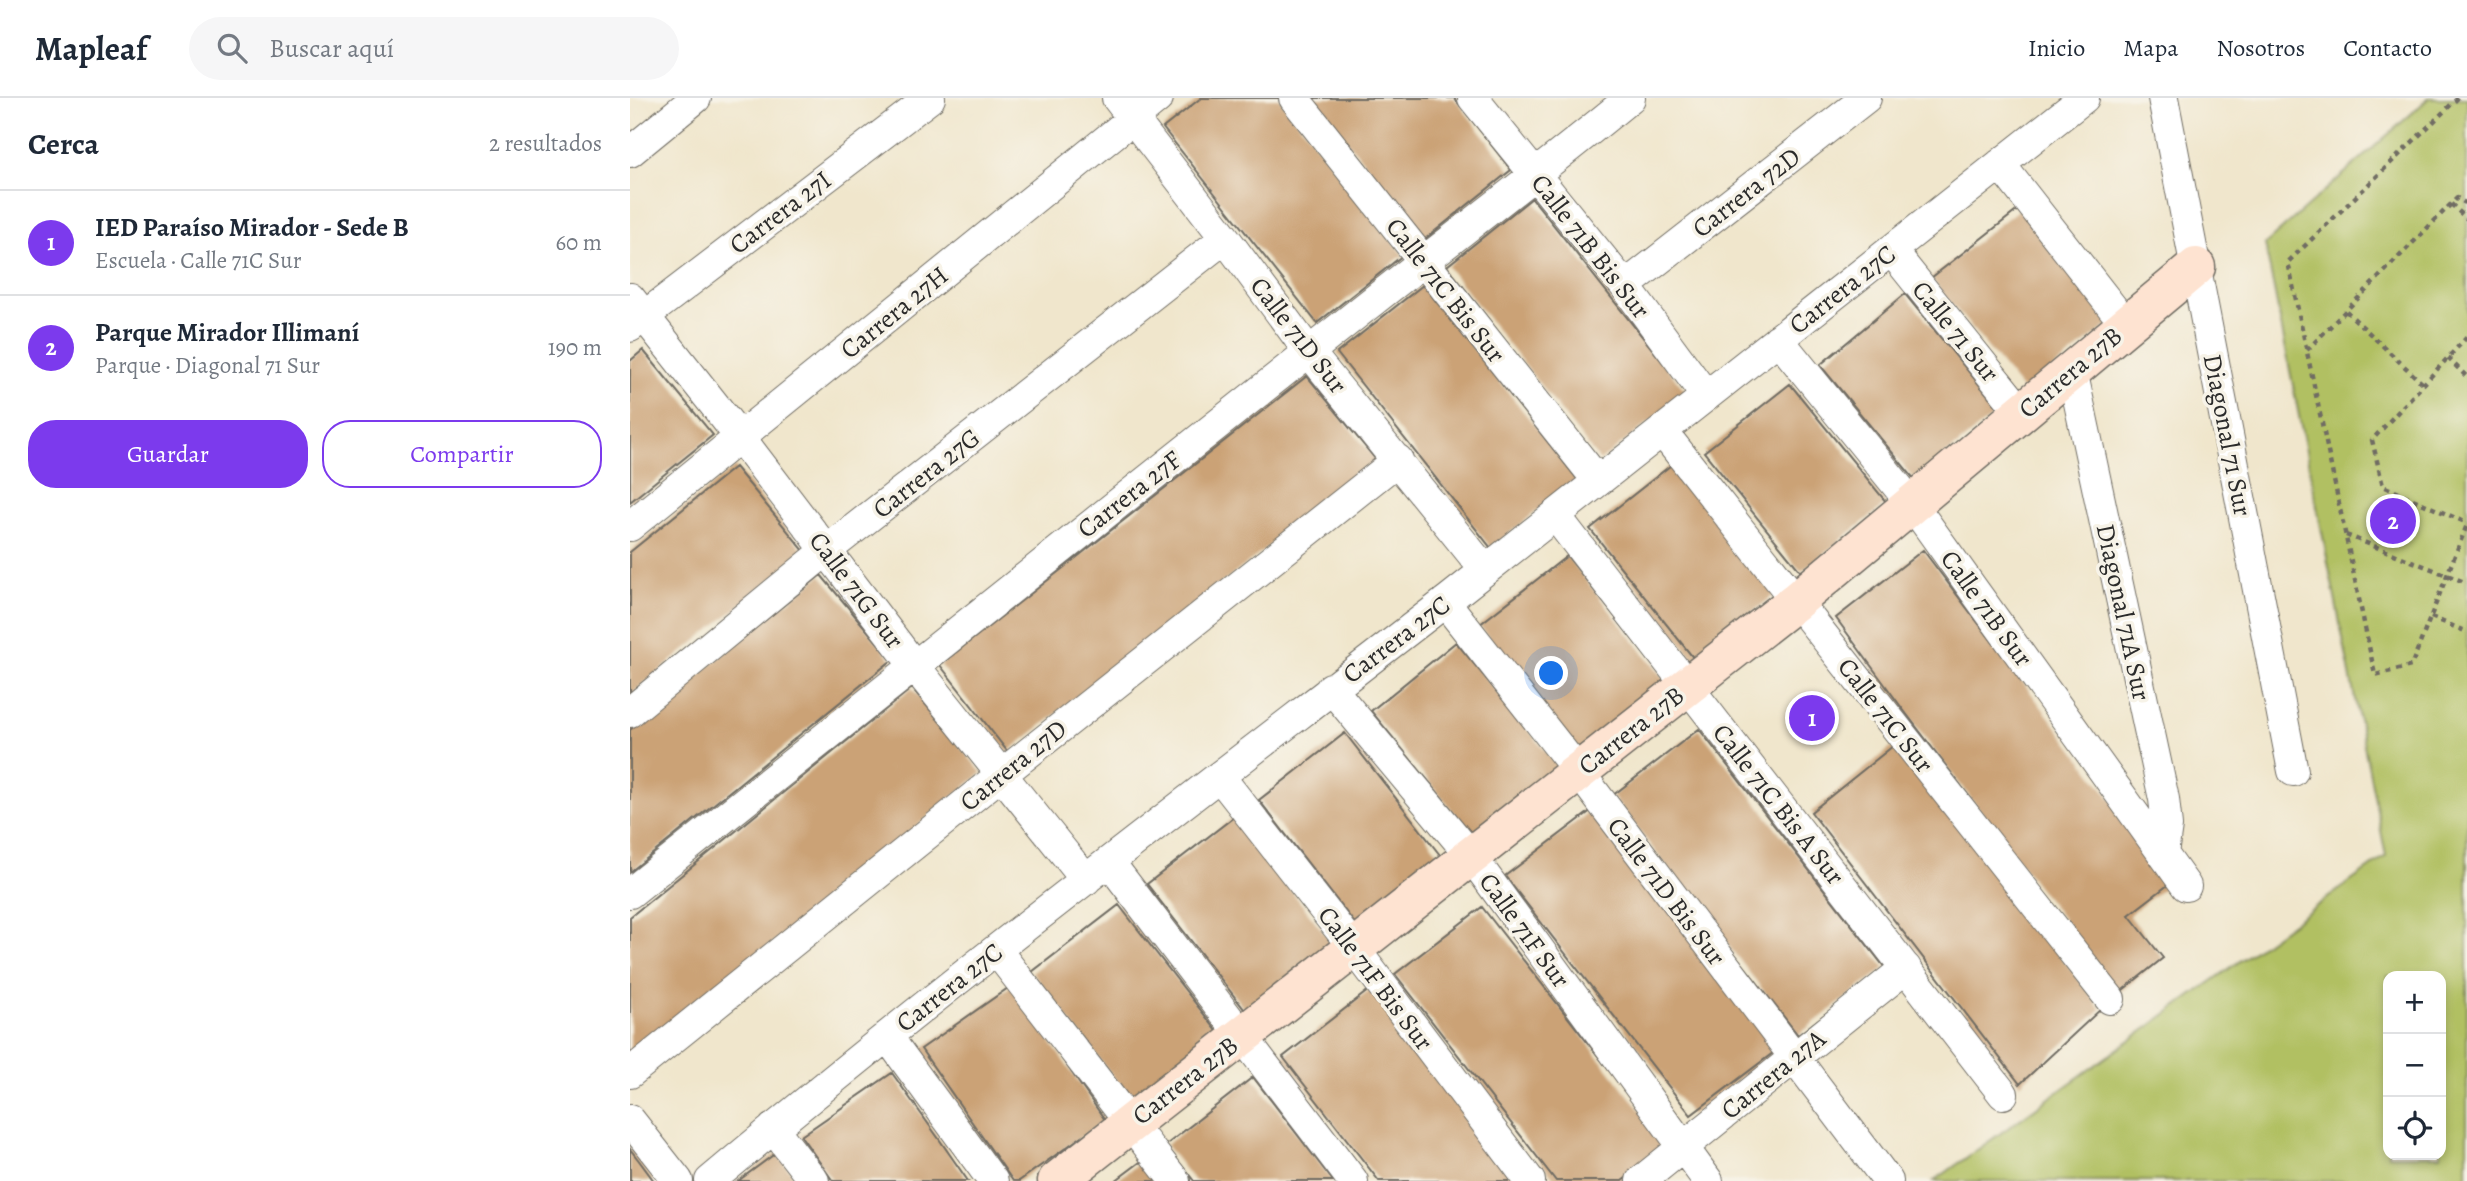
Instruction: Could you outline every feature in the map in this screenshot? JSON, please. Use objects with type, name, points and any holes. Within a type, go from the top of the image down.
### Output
[{"type":"street","points":[[630,152],[696,98]]},
{"type":"street","name":"Carrera 27I","points":[[635,314],[930,98]]},
{"type":"street","name":"Carrera 27H","points":[[630,526],[740,436],[1125,108],[1158,98]]},
{"type":"street","name":"Calle 71C Bis Sur","points":[[1294,98],[1598,481]]},
{"type":"street","name":"Calle 71B Bis Sur","points":[[1473,98],[1625,286],[1706,396]]},
{"type":"street","name":"Carrera 27F","points":[[630,892],[913,664],[1423,261],[1536,175],[1630,98]]},
{"type":"street","name":"Carrera 72D","points":[[1625,286],[1866,98]]},
{"type":"street","name":"Carrera 27C","points":[[710,1181],[887,1036],[1331,688],[1445,602],[2084,98]]},
{"type":"street","name":"Diagonal 71 Sur","points":[[2163,98],[2293,771]]},
{"type":"street","name":"Calle 71D Sur","points":[[1125,108],[1309,352],[1485,570]]},
{"type":"street","points":[[2000,164],[2126,325]]},
{"type":"street","name":"Carrera 27G","points":[[630,712],[827,551],[1225,238]]},
{"type":"street","name":"Calle 71 Sur","points":[[1891,250],[2021,412]]},
{"type":"street","name":"Carrera 27B","points":[[1056,1181],[1796,601],[2196,267]]},
{"type":"street","name":"Calle 71G Sur","points":[[635,314],[740,436],[913,664],[1086,880]]},
{"type":"street","name":"Calle 71B Sur","points":[[1778,339],[1912,504],[2186,886]]},
{"type":"street","name":"Diagonal 71A Sur","points":[[2072,370],[2164,799],[2167,826],[2163,854]]},
{"type":"street","name":"Calle 71C Sur","points":[[1662,431],[2110,999]]},
{"type":"street","name":"Carrera 27D","points":[[630,1073],[1398,460]]},
{"type":"street","name":"Calle 71C Bis A Sur","points":[[1555,515],[2003,1094]]},
{"type":"street","name":"Calle 71D Bis Sur","points":[[1445,602],[1578,772],[1888,1181]]},
{"type":"street","name":"Calle 71F Sur","points":[[1331,688],[1471,856],[1708,1181]]},
{"type":"street","name":"Calle 71F Bis Sur","points":[[1220,777],[1354,948],[1530,1181]]},
{"type":"street","points":[[1110,863],[1353,1181]]},
{"type":"street","points":[[997,951],[1175,1181]]},
{"type":"street","name":"Carrera 27A","points":[[1641,1181],[1906,968]]},
{"type":"street","points":[[887,1036],[993,1181]]},
{"type":"street","points":[[630,1120],[678,1181]]},
{"type":"street","points":[[774,1128],[814,1181]]},
{"type":"path","points":[[2458,98],[2288,262],[2375,675],[2411,666],[2467,524],[2383,486],[2372,440],[2467,337]]},
{"type":"path","points":[[2307,351],[2457,198],[2467,204]]},
{"type":"path","points":[[2451,204],[2467,219]]},
{"type":"path","points":[[2346,311],[2423,384]]},
{"type":"path","points":[[2448,358],[2467,377]]},
{"type":"path","points":[[2345,534],[2467,583]]},
{"type":"path","points":[[2431,617],[2467,632]]},
{"type":"green space","points":[[2429,98],[2467,98],[2467,1181],[1934,1181],[2386,856],[2265,244]]},
{"type":"building","points":[[1201,98],[1279,98],[1403,255],[1317,323],[1163,128]]},
{"type":"building","points":[[1313,98],[1454,98],[1511,170],[1425,239]]},
{"type":"building","points":[[1532,198],[1687,393],[1600,461],[1447,266]]},
{"type":"building","points":[[2019,209],[2111,323],[2024,392],[1931,278]]},
{"type":"building","points":[[1423,285],[1577,479],[1491,548],[1337,353]]},
{"type":"building","points":[[1905,294],[2000,410],[1915,480],[1820,365]]},
{"type":"building","points":[[643,350],[713,435],[630,502],[630,361]]},
{"type":"building","points":[[1307,376],[1377,461],[1008,752],[940,665]]},
{"type":"building","points":[[1790,384],[1887,503],[1801,572],[1704,452]]},
{"type":"building","points":[[1675,462],[1780,590],[1695,660],[1590,529]]},
{"type":"building","points":[[735,467],[805,552],[630,695],[630,552]]},
{"type":"building","points":[[1923,550],[2173,881],[2129,915],[2163,958],[2119,993],[1836,618]]},
{"type":"building","points":[[1567,556],[1667,683],[1580,753],[1479,625]]},
{"type":"building","points":[[821,575],[892,660],[630,872],[630,730]]},
{"type":"building","points":[[1456,642],[1561,770],[1476,839],[1371,711]]},
{"type":"building","points":[[912,688],[982,773],[630,1059],[630,917]]},
{"type":"building","points":[[1699,729],[1885,968],[1798,1035],[1612,796]]},
{"type":"building","points":[[1345,733],[1447,864],[1360,930],[1259,800]]},
{"type":"building","points":[[1898,742],[2101,1009],[2020,1084],[1811,812]]},
{"type":"building","points":[[1592,810],[1778,1049],[1691,1115],[1505,876]]},
{"type":"building","points":[[1234,817],[1335,947],[1248,1014],[1147,884]]},
{"type":"building","points":[[1119,905],[1220,1035],[1133,1102],[1032,972]]},
{"type":"building","points":[[1482,907],[1668,1146],[1622,1181],[1556,1181],[1395,974]]},
{"type":"building","points":[[1011,986],[1105,1120],[1019,1181],[1013,1181],[921,1049]]},
{"type":"building","points":[[1369,990],[1518,1181],[1379,1181],[1283,1057]]},
{"type":"building","points":[[892,1073],[968,1181],[833,1181],[801,1136]]},
{"type":"building","points":[[1253,1077],[1333,1181],[1194,1181],[1166,1145]]},
{"type":"building","points":[[630,1149],[640,1162],[654,1181],[630,1181]]},
{"type":"building","points":[[776,1153],[797,1181],[738,1181]]},
{"type":"building","points":[[1143,1160],[1159,1181],[1115,1181]]},
{"type":"place","name":"Parque Mirador Illimaní","points":[[2393,521]]},
{"type":"place","name":"IED Paraíso Mirador - Sede B","points":[[1812,718]]}]
